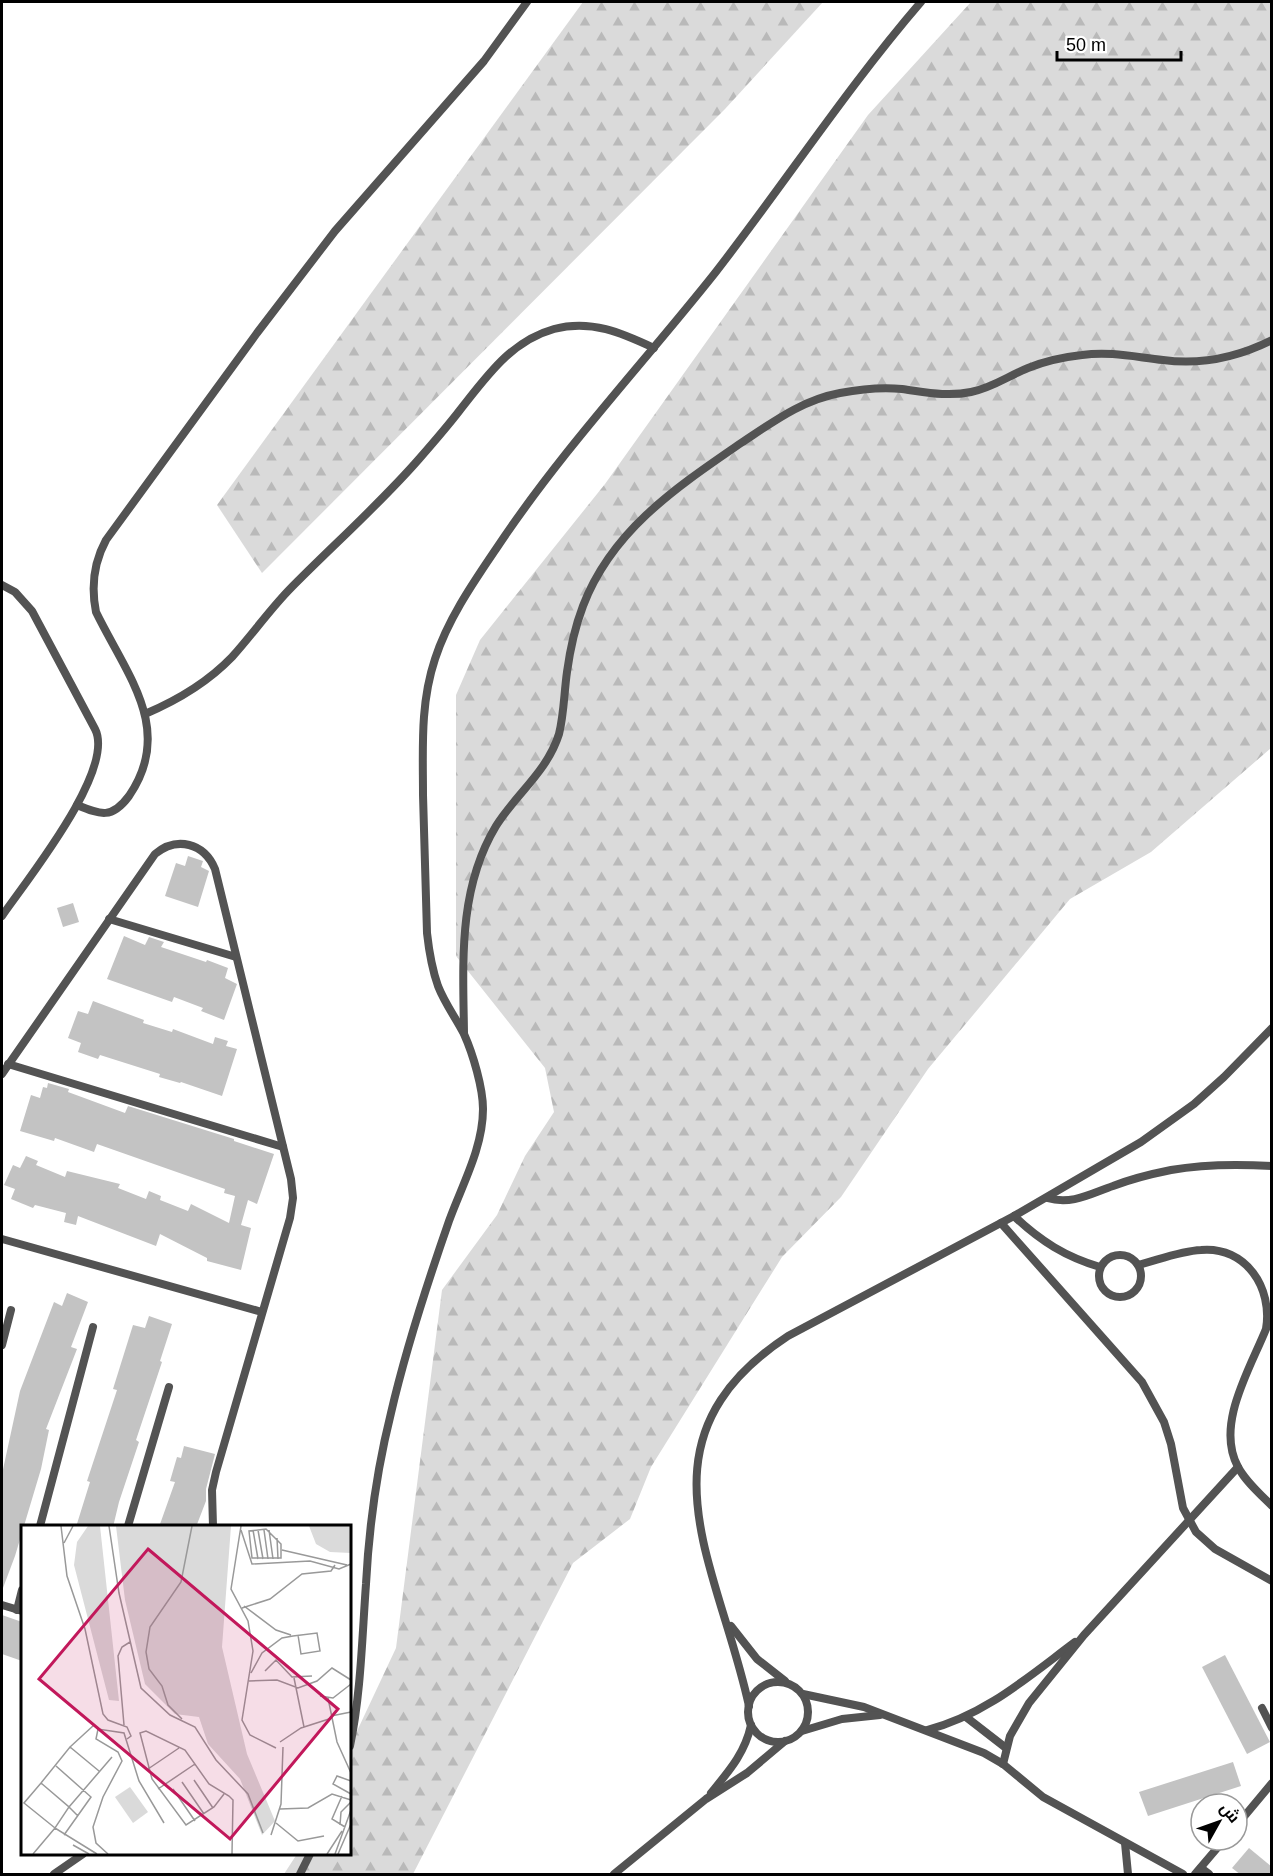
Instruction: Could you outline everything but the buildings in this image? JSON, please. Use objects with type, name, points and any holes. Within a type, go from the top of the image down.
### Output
[{"type":"lane","points":[[78,805],[104,814],[118,809],[135,786],[146,760],[149,731],[141,701],[96,612],[94,575],[100,551],[106,540],[257,333],[335,231],[484,61],[527,2]]},
{"type":"lane","points":[[351,1739],[360,1680],[374,1502],[391,1413],[419,1311],[459,1192],[475,1152],[481,1128],[482,1092],[464,1034],[438,986],[427,933],[422,733],[428,685],[434,661],[442,638],[455,613],[509,528],[566,453],[654,348],[775,195],[876,56],[921,2]]},
{"type":"lane","points":[[145,714],[192,690],[217,671],[287,593],[366,516],[418,460],[489,374],[513,350],[526,341],[554,329],[582,325],[607,328],[654,348]]},
{"type":"lane","points":[[464,1034],[465,918],[476,870],[497,825],[544,766],[556,743],[573,639],[591,586],[602,565],[616,546],[648,512],[671,492],[788,411],[836,394],[879,388],[956,394],[984,389],[1027,369],[1063,358],[1121,353],[1160,360],[1193,361],[1228,356],[1272,339]]},
{"type":"lane","points":[[2,585],[15,592],[32,611],[98,735],[99,742],[97,758],[78,805],[2,916]]},
{"type":"lane","points":[[2,1074],[155,854],[169,845],[186,843],[194,845],[207,855],[215,869],[292,1188],[292,1208],[216,1472],[212,1490],[213,1525]]},
{"type":"lane","points":[[109,919],[236,957]]},
{"type":"lane","points":[[749,1706],[738,1660],[716,1592],[699,1518],[697,1461],[709,1422],[730,1386],[755,1359],[788,1336],[1047,1198],[1141,1142],[1194,1104],[1272,1028]]},
{"type":"lane","points":[[8,1064],[283,1147]]},
{"type":"lane","points":[[1047,1198],[1077,1200],[1113,1185],[1170,1170],[1231,1164],[1272,1166]]},
{"type":"lane","points":[[1014,1216],[1044,1243],[1100,1268]]},
{"type":"lane","points":[[1001,1223],[1142,1382],[1154,1402],[1171,1444],[1179,1494],[1189,1521],[1204,1541],[1272,1581]]},
{"type":"lane","points":[[2,1239],[262,1312]]},
{"type":"lane","points":[[1138,1265],[1201,1250],[1223,1251],[1243,1261],[1258,1276],[1269,1308],[1266,1329],[1232,1412],[1231,1444],[1238,1467],[1272,1506]]},
{"type":"lane","points":[[1116,1255],[1128,1257],[1138,1265],[1141,1279],[1134,1291],[1121,1297],[1114,1296],[1102,1288],[1100,1268],[1109,1258],[1116,1255]]},
{"type":"lane","points":[[2,1345],[11,1310]]},
{"type":"lane","points":[[41,1525],[93,1327]]},
{"type":"lane","points":[[129,1525],[169,1387]]},
{"type":"lane","points":[[1003,1764],[1006,1748],[1022,1713],[1084,1635],[1238,1467]]},
{"type":"lane","points":[[2,1605],[20,1610]]},
{"type":"lane","points":[[724,1614],[733,1630],[757,1659],[786,1683]]},
{"type":"lane","points":[[925,1730],[966,1717],[999,1699],[1084,1635]]},
{"type":"lane","points":[[785,1741],[775,1742],[765,1739],[751,1725],[748,1716],[752,1696],[767,1683],[776,1681],[786,1683],[803,1694],[808,1713],[807,1722],[802,1731]]},
{"type":"lane","points":[[803,1694],[844,1701],[884,1714],[984,1753],[1003,1764],[1032,1789],[1183,1875]]},
{"type":"lane","points":[[1262,1708],[1272,1728]]},
{"type":"lane","points":[[614,1875],[706,1799],[747,1773],[785,1741],[802,1731],[842,1719],[884,1714]]},
{"type":"lane","points":[[966,1717],[1006,1748]]},
{"type":"lane","points":[[706,1799],[738,1759],[746,1744],[751,1725]]},
{"type":"lane","points":[[1249,1811],[1272,1783]]},
{"type":"lane","points":[[1125,1843],[1128,1875]]},
{"type":"lane","points":[[1209,1875],[1198,1871],[1214,1852]]},
{"type":"lane","points":[[54,1875],[82,1855]]},
{"type":"lane","points":[[300,1875],[310,1855]]},
{"type":"green space","points":[[583,2],[823,2],[725,109],[262,573],[217,505]]},
{"type":"green space","points":[[971,2],[1271,2],[1271,748],[1151,852],[1070,899],[928,1069],[841,1197],[782,1257],[651,1467],[630,1519],[573,1563],[413,1874],[284,1874],[296,1855],[351,1855],[351,1744],[396,1648],[442,1290],[497,1215],[525,1156],[554,1112],[545,1068],[456,956],[456,695],[480,640],[605,484],[868,115]]}]
